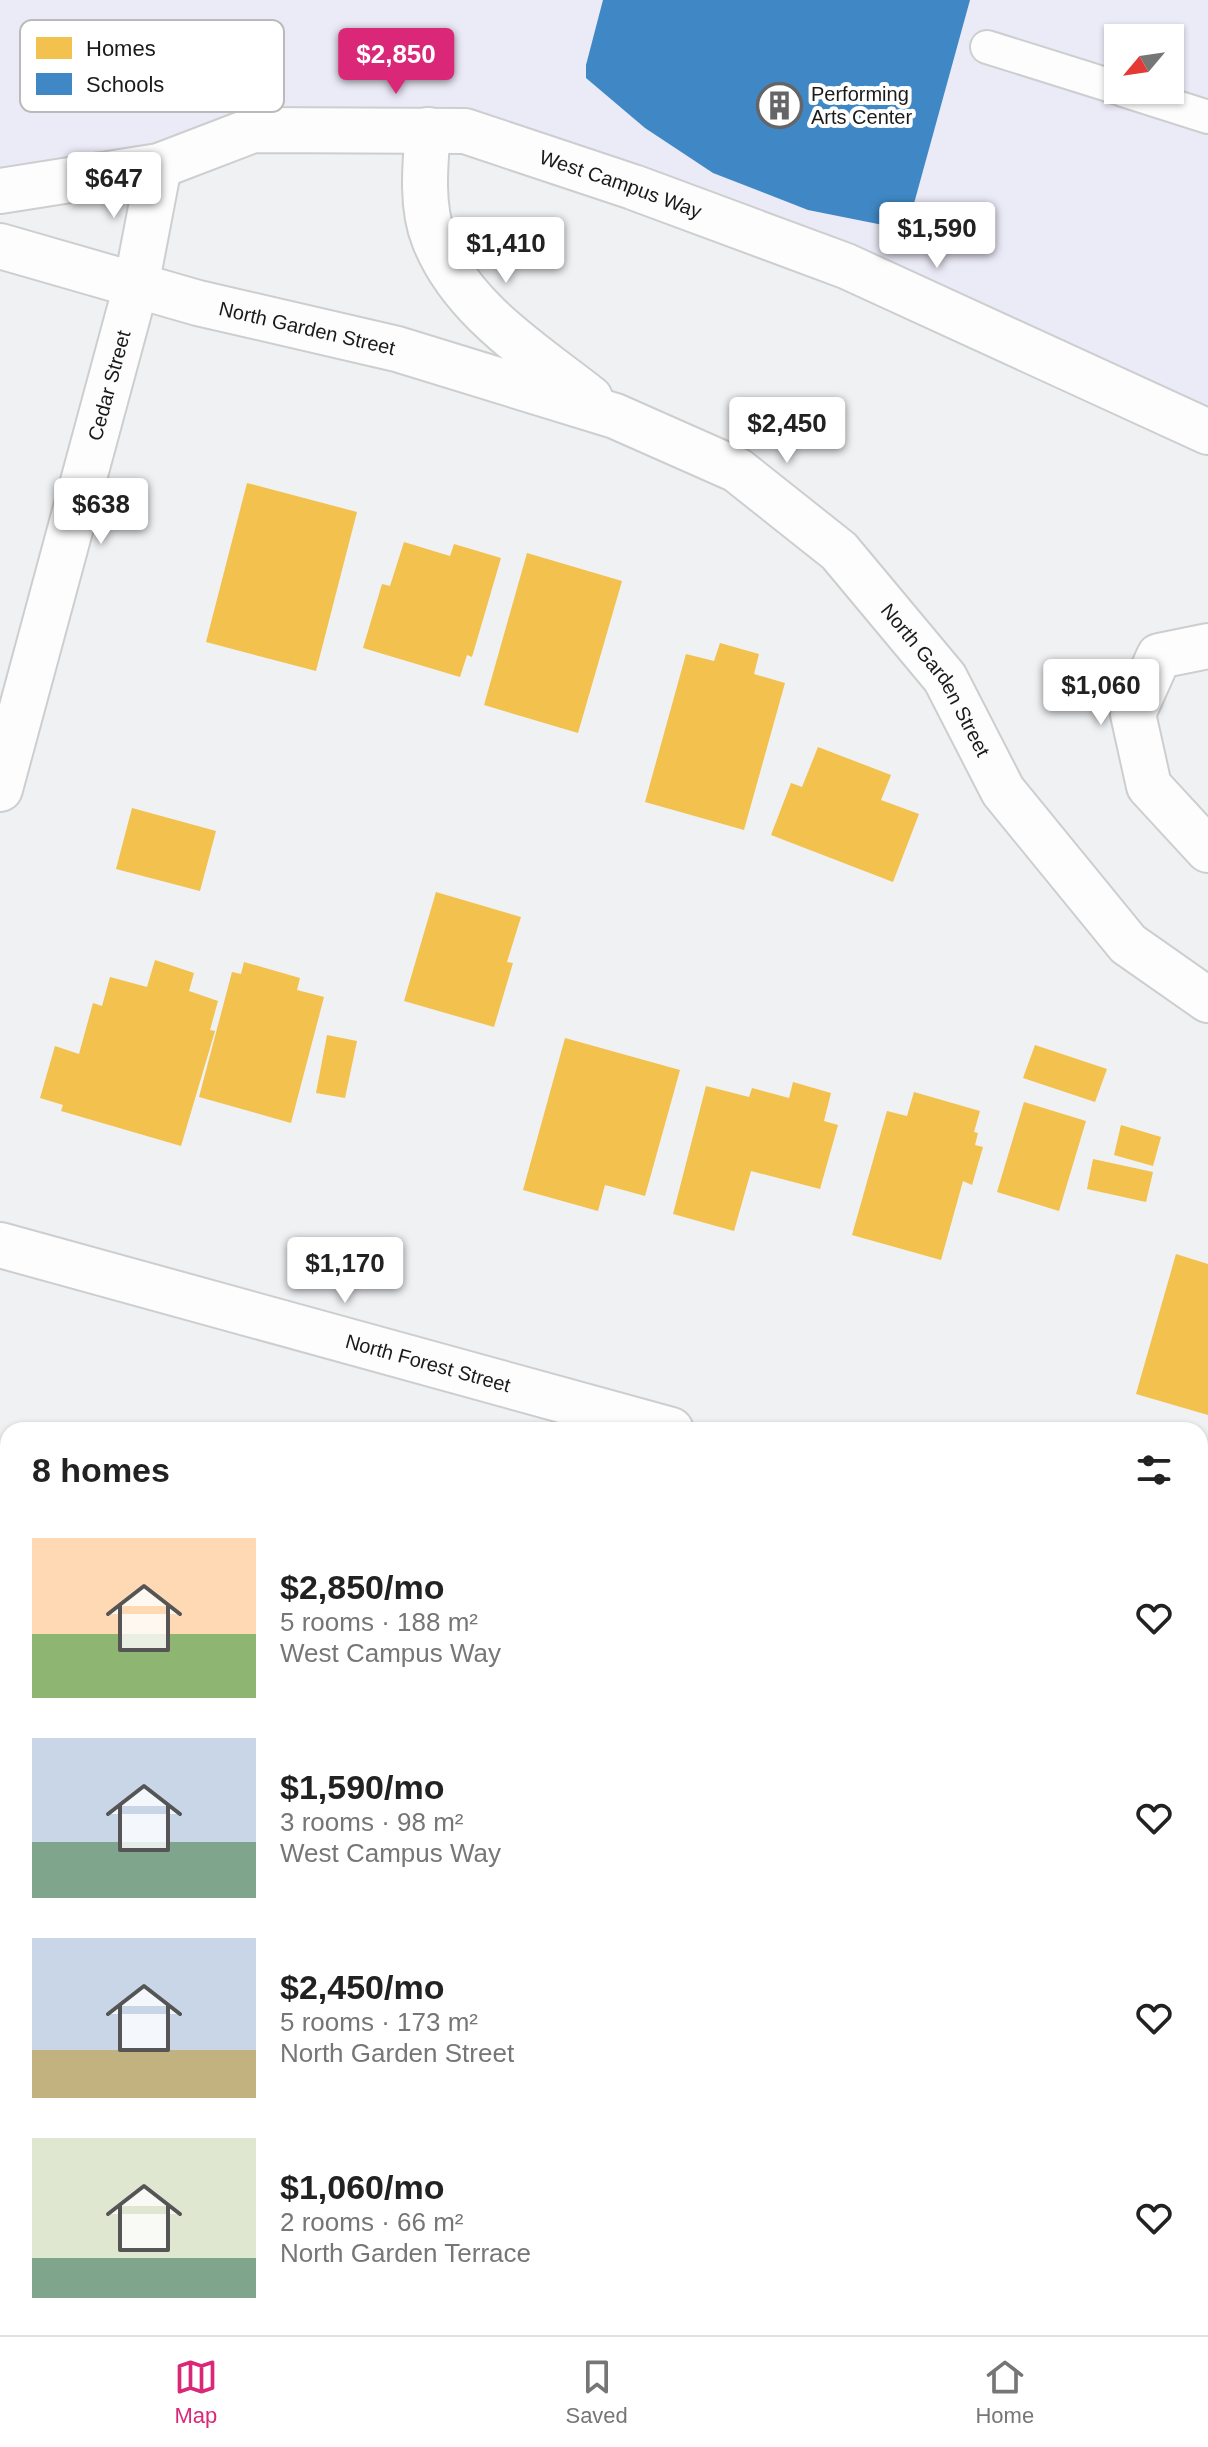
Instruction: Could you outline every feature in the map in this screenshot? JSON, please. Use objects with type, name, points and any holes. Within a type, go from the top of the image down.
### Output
[{"type":"street","name":"West Campus Way","points":[[0,191],[159,166],[253,130],[465,131],[633,187],[846,266],[1208,432]]},
{"type":"street","name":"North Garden Street","points":[[428,130],[424,183],[433,238],[463,292],[514,339],[615,416]]},
{"type":"street","name":"Cedar Street","points":[[0,789],[136,286],[159,166]]},
{"type":"street","name":"North Garden Street","points":[[0,246],[136,286],[397,349],[615,416],[737,470],[839,551],[945,678],[1003,791],[1128,944],[1208,1000]]},
{"type":"street","points":[[1208,646],[1159,656],[1133,714],[1149,786],[1208,850]]},
{"type":"street","name":"North Forest Street","points":[[0,1245],[642,1422]]},
{"type":"lane","points":[[987,47],[1104,84]]},
{"type":"lane","points":[[1167,104],[1208,117]]},
{"type":"shaded area","points":[[0,0],[1208,0],[1208,432],[516,149],[253,130],[102,202],[0,174]]},
{"type":"building: Homes","points":[[247,483],[357,512],[316,671],[206,642]]},
{"type":"building: Homes","points":[[404,542],[450,556],[454,544],[501,558],[472,657],[467,655],[460,677],[363,648],[382,584],[390,586]]},
{"type":"building: Homes","points":[[527,553],[622,581],[578,733],[484,705]]},
{"type":"building: Homes","points":[[720,643],[759,654],[754,674],[785,683],[744,830],[645,802],[686,654],[714,661]]},
{"type":"building: Homes","points":[[818,747],[891,775],[881,800],[919,814],[893,882],[771,835],[791,783],[802,787]]},
{"type":"building: Homes","points":[[132,808],[216,831],[200,891],[116,869]]},
{"type":"building: Homes","points":[[436,892],[521,917],[507,962],[513,963],[494,1027],[404,1001]]},
{"type":"building: Homes","points":[[155,960],[194,973],[189,991],[218,1001],[210,1030],[215,1031],[181,1146],[61,1111],[63,1105],[40,1098],[55,1046],[79,1054],[93,1003],[102,1006],[110,977],[147,987]]},
{"type":"building: Homes","points":[[244,962],[300,978],[297,990],[324,997],[291,1123],[199,1097],[232,972],[241,974]]},
{"type":"building: Homes","points":[[327,1035],[357,1041],[345,1098],[316,1093]]},
{"type":"building: Homes","points":[[565,1038],[680,1070],[645,1196],[605,1185],[598,1211],[523,1190]]},
{"type":"building: Homes","points":[[1035,1045],[1107,1069],[1095,1102],[1023,1078]]},
{"type":"building: Homes","points":[[793,1082],[831,1093],[824,1121],[838,1125],[820,1189],[751,1171],[734,1231],[673,1214],[706,1086],[749,1097],[752,1088],[789,1098]]},
{"type":"building: Homes","points":[[914,1092],[980,1111],[974,1132],[978,1133],[975,1145],[983,1147],[972,1185],[963,1181],[941,1260],[852,1235],[887,1111],[907,1116]]},
{"type":"building: Homes","points":[[1024,1102],[1086,1121],[1059,1211],[997,1192]]},
{"type":"building: Homes","points":[[1121,1125],[1161,1137],[1153,1166],[1114,1155]]},
{"type":"building: Homes","points":[[1093,1159],[1153,1172],[1146,1202],[1087,1189]]},
{"type":"building: Homes","points":[[1176,1254],[1208,1264],[1208,1415],[1136,1394]]},
{"type":"building: Schools","name":"Performing Arts Center","points":[[603,0],[970,0],[910,218],[905,225],[898,228],[808,210],[713,173],[645,128],[586,78],[586,65]]},
{"type":"place","name":"Performing Arts Center","points":[[780,106]]}]
